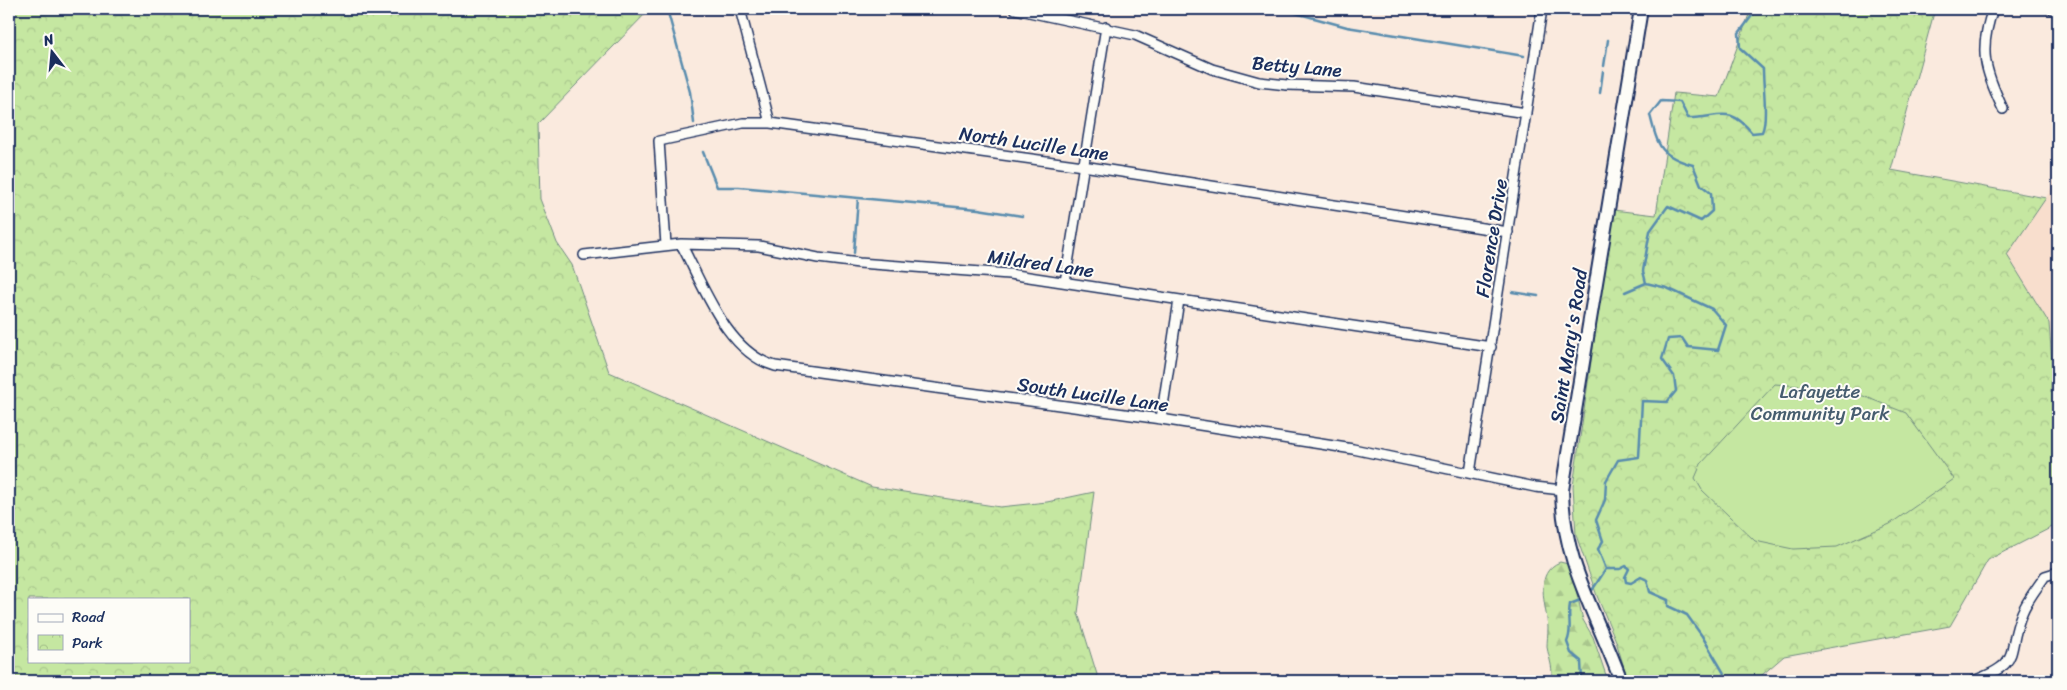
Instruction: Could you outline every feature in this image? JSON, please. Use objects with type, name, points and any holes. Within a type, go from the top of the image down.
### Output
[{"type":"street","points":[[740,9],[770,123]]},
{"type":"street","name":"Betty Lane","points":[[1015,9],[1106,27],[1145,38],[1221,73],[1259,82],[1287,86],[1354,87],[1526,113]]},
{"type":"street","name":"Florence Drive","points":[[1470,473],[1542,9]]},
{"type":"street","name":"Saint Mary's Road","points":[[1621,681],[1579,582],[1565,529],[1562,490],[1641,9]]},
{"type":"street","points":[[1993,9],[1987,26],[1985,64],[2003,109]]},
{"type":"street","points":[[2052,9],[2058,12]]},
{"type":"street","points":[[1065,282],[1106,27]]},
{"type":"street","name":"North Lucille Lane","points":[[666,246],[659,141],[743,123],[770,123],[1083,166],[1508,232]]},
{"type":"street","name":"South Lucille Lane","points":[[682,244],[729,332],[746,351],[764,363],[797,370],[1161,420],[1353,449],[1535,487],[1562,490]]},
{"type":"street","name":"Mildred Lane","points":[[584,255],[682,244],[759,246],[818,258],[859,263],[980,270],[1491,347]]},
{"type":"street","points":[[1161,420],[1179,300]]},
{"type":"street","points":[[1973,681],[2002,669],[2008,661],[2022,613],[2045,576],[2058,572]]},
{"type":"shaded area","points":[[2058,175],[2058,392],[2051,392],[2052,362],[2049,323],[2007,255],[2046,198]]},
{"type":"green space","points":[[9,9],[650,9],[538,124],[540,199],[557,243],[572,265],[609,372],[872,487],[1000,507],[1047,502],[1094,492],[1078,613],[1099,681],[9,681]]},
{"type":"green space","name":"Lafayette Community Park","points":[[1751,9],[1935,9],[1891,170],[2046,198],[2007,255],[2049,323],[2052,362],[2051,392],[2058,392],[2058,524],[1988,560],[1950,626],[1784,656],[1755,681],[1628,681],[1616,641],[1597,596],[1576,535],[1573,486],[1613,210],[1656,215],[1674,93],[1719,97]]},
{"type":"green space","points":[[1775,384],[1848,390],[1906,413],[1954,479],[1890,524],[1837,547],[1793,549],[1755,541],[1702,490],[1695,478],[1701,464]]},
{"type":"green space","points":[[1560,562],[1568,564],[1571,568],[1583,620],[1593,637],[1608,681],[1551,681],[1552,668],[1547,647],[1548,627],[1543,590],[1546,574]]},
{"type":"waterway","points":[[667,9],[690,92],[694,123]]},
{"type":"waterway","points":[[1281,9],[1347,27],[1524,56]]},
{"type":"waterway","points":[[1589,595],[1606,569],[1598,549],[1603,541],[1596,520],[1605,500],[1606,481],[1618,460],[1639,457],[1642,401],[1667,402],[1676,391],[1674,376],[1662,359],[1668,339],[1682,338],[1688,347],[1718,350],[1726,325],[1712,309],[1667,288],[1646,283],[1643,271],[1650,231],[1668,206],[1701,221],[1712,211],[1711,193],[1701,185],[1693,165],[1673,158],[1662,149],[1655,135],[1650,115],[1661,101],[1680,102],[1688,118],[1730,116],[1737,118],[1752,133],[1762,132],[1765,111],[1763,69],[1740,48],[1739,33],[1755,9]]},
{"type":"waterway","points":[[1604,66],[1608,40]]},
{"type":"waterway","points":[[1600,93],[1603,71]]},
{"type":"waterway","points":[[703,152],[717,187],[739,187],[978,209],[1022,216]]},
{"type":"waterway","points":[[854,253],[858,198]]},
{"type":"waterway","points":[[1625,292],[1646,283]]},
{"type":"waterway","points":[[1512,292],[1538,296]]},
{"type":"waterway","points":[[1606,569],[1620,569],[1626,566],[1629,569],[1625,577],[1626,582],[1631,583],[1641,577],[1647,580],[1650,592],[1668,600],[1668,606],[1687,615],[1725,675]]},
{"type":"waterway","points":[[1582,681],[1581,661],[1571,653],[1567,642],[1570,633],[1570,604],[1583,599]]}]
